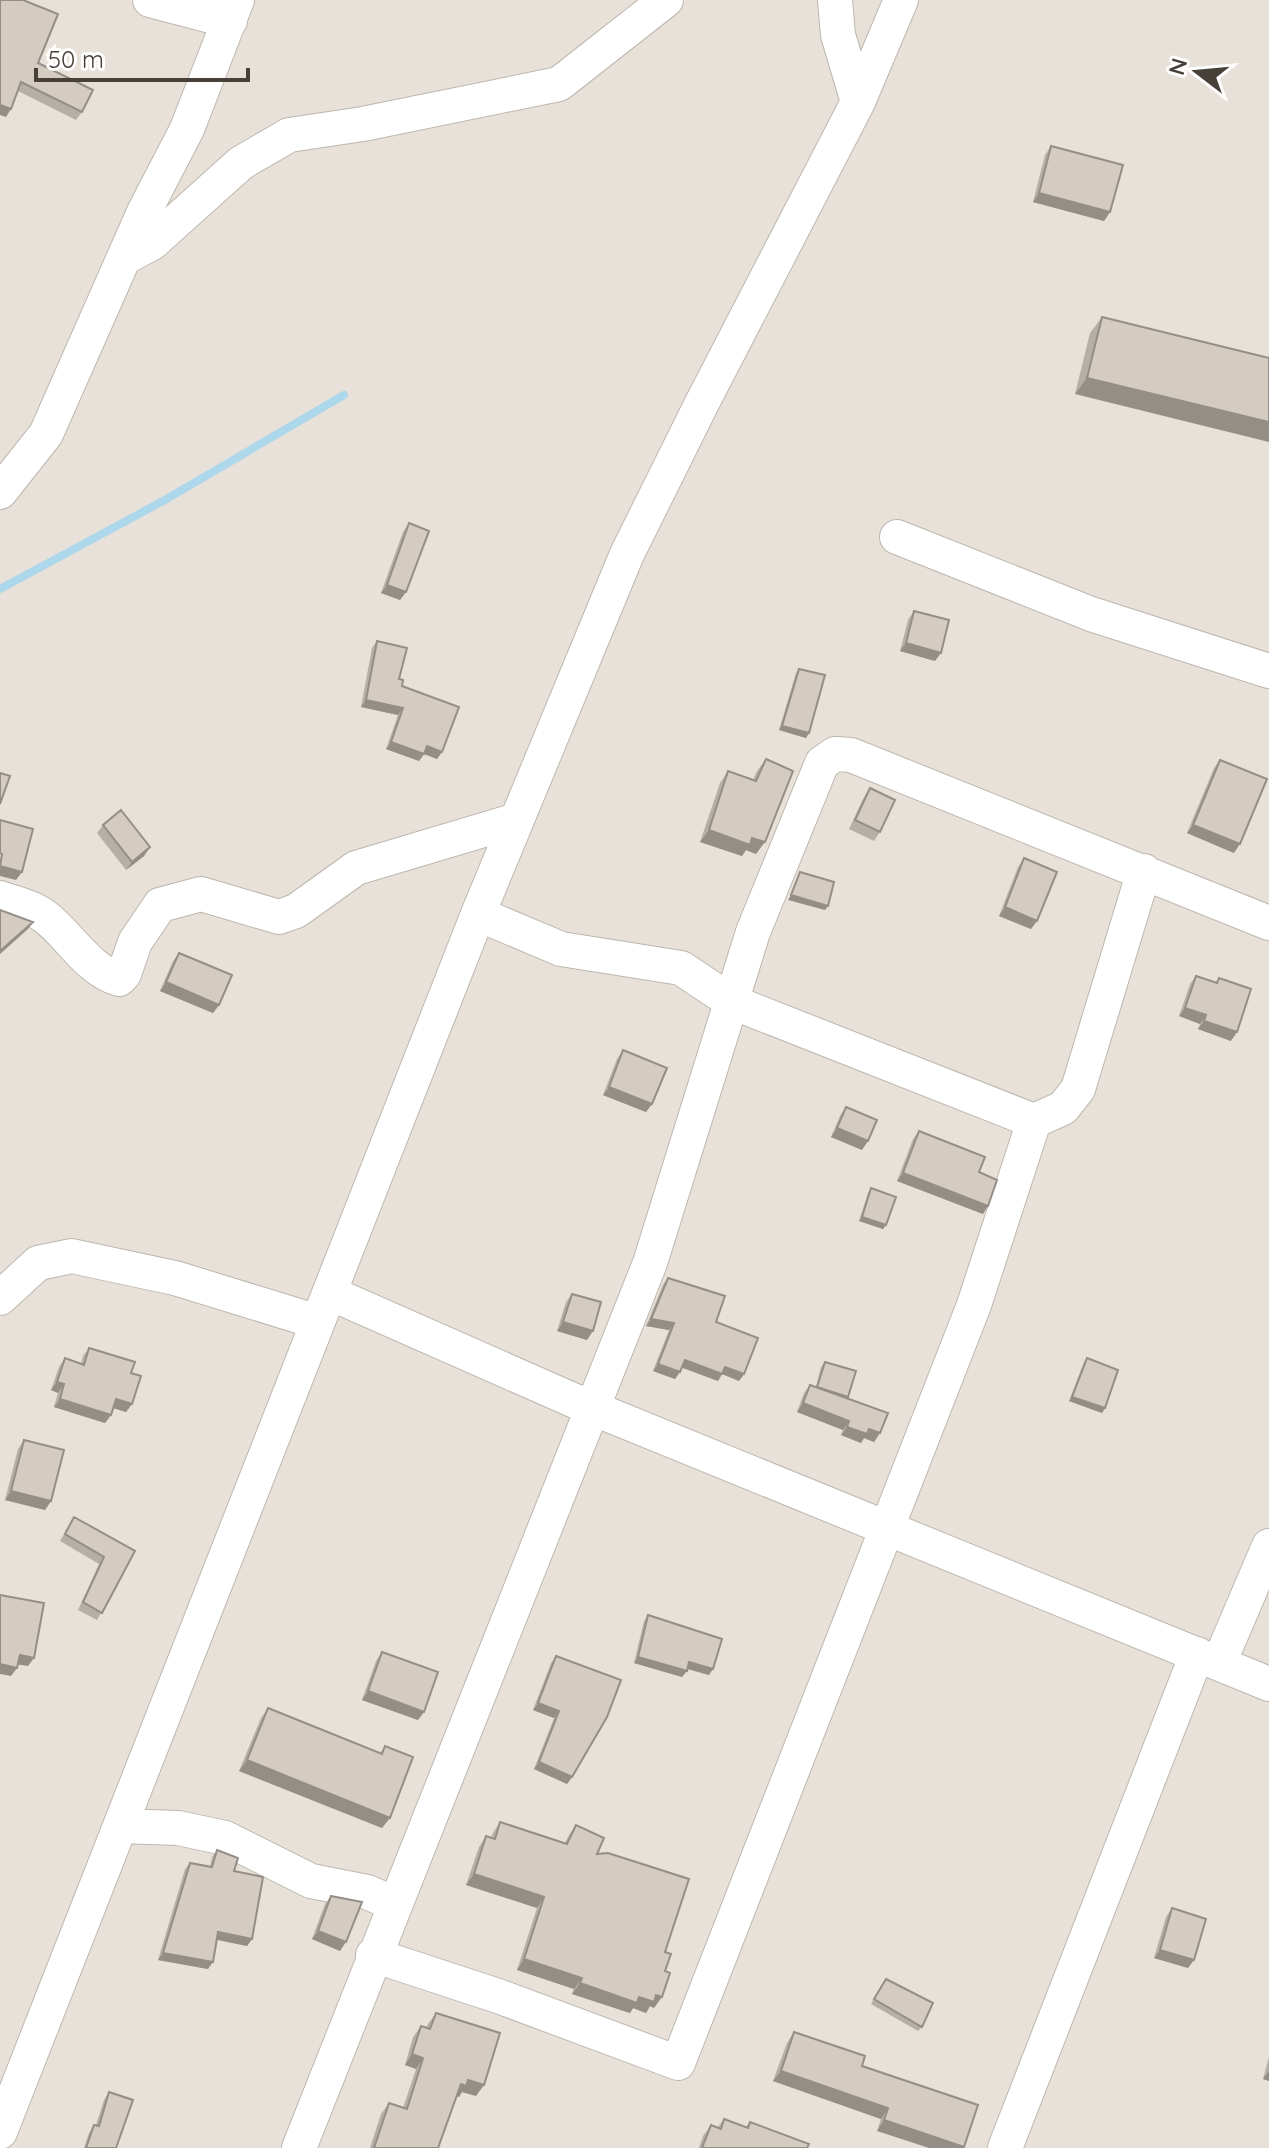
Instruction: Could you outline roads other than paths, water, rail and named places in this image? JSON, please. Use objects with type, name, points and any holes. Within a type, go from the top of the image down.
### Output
[{"type":"street","points":[[0,492],[46,434],[144,212],[187,129],[234,11],[150,0]]},
{"type":"street","points":[[126,257],[152,243],[241,163],[289,135],[363,124],[559,84],[666,0]]},
{"type":"street","points":[[835,0],[838,35],[858,102]]},
{"type":"street","points":[[0,2132],[478,914],[627,554],[858,102],[901,0]]},
{"type":"street","points":[[897,537],[1091,614],[1269,671]]},
{"type":"street","points":[[299,2148],[650,1263],[753,932],[822,763],[835,754],[851,755],[1269,923]]},
{"type":"street","points":[[0,898],[37,911],[87,959],[111,977],[119,979],[124,974],[135,942],[160,905],[201,894],[279,917],[296,911],[356,868],[517,820]]},
{"type":"street","points":[[478,914],[561,949],[681,968],[732,1002],[1034,1121],[1063,1108],[1078,1089],[1144,871]]},
{"type":"street","points":[[373,1955],[498,1996],[678,2063],[974,1305],[1034,1121]]},
{"type":"street","points":[[0,1298],[38,1263],[72,1256],[324,1308],[593,1408],[1269,1684]]},
{"type":"street","points":[[1005,2148],[1208,1659],[1269,1546]]},
{"type":"street","points":[[120,1826],[178,1828],[225,1838],[311,1881],[367,1892],[395,1904]]},
{"type":"waterway","points":[[0,589],[163,501],[344,395]]}]
